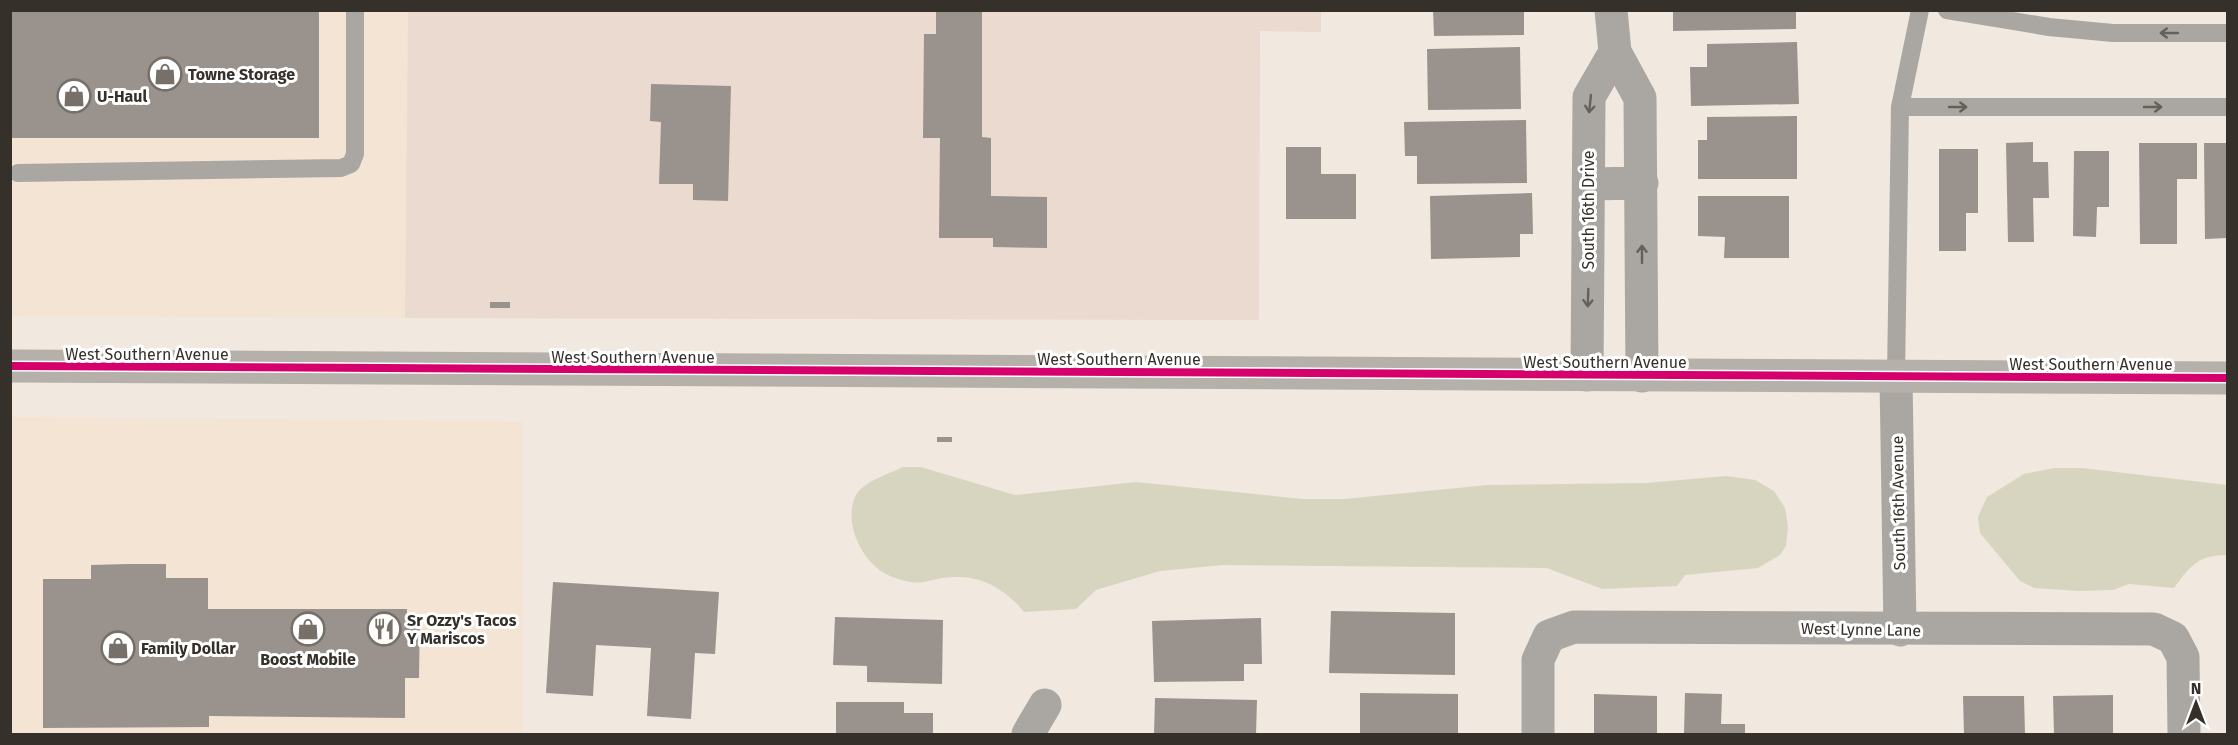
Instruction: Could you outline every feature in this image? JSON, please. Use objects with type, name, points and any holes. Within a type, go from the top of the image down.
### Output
[{"type":"main road","name":"West Southern Avenue","points":[[10,366],[2228,378]]},
{"type":"street","points":[[1611,10],[1615,52],[1640,98],[1642,376]]},
{"type":"street","name":"South 16th Drive","points":[[1587,375],[1589,97],[1615,52]]},
{"type":"street","points":[[1589,184],[1642,183]]},
{"type":"street","name":"South 16th Avenue","points":[[1896,377],[1900,630]]},
{"type":"street","name":"West Lynne Lane","points":[[1538,735],[1538,660],[1549,636],[1574,627],[1900,630],[2154,629],[2173,638],[2183,657],[2184,735]]},
{"type":"street","points":[[1028,735],[1045,705]]},
{"type":"lane","points":[[18,172],[341,168],[351,164],[355,154],[355,10]]},
{"type":"lane","points":[[1896,377],[1900,107],[1920,10]]},
{"type":"lane","points":[[1947,10],[2049,27],[2113,33],[2228,33]]},
{"type":"lane","points":[[1900,107],[2228,107]]},
{"type":"shaded area","points":[[11,11],[408,11],[405,318],[11,316]]},
{"type":"shaded area","points":[[408,11],[1321,11],[1321,32],[1260,31],[1259,320],[405,318]]},
{"type":"shaded area","points":[[11,417],[522,421],[523,734],[11,734]]},
{"type":"shaded area","points":[[903,467],[921,467],[1015,495],[1136,482],[1303,499],[1344,499],[1488,485],[1646,483],[1726,476],[1755,480],[1774,491],[1785,508],[1788,527],[1786,546],[1780,555],[1758,568],[1685,575],[1677,586],[1602,589],[1547,568],[1223,565],[1160,571],[1096,590],[1076,609],[1024,612],[1003,592],[977,579],[957,577],[911,582],[890,576],[871,563],[853,530],[852,506],[856,495],[865,486]]},
{"type":"shaded area","points":[[2054,468],[2082,468],[2227,485],[2227,555],[2209,557],[2196,563],[2174,588],[2129,584],[2113,590],[2079,591],[2034,588],[2020,581],[1980,533],[1978,517],[1987,497],[2024,474]]},
{"type":"building","name":"Towne Storage","points":[[10,10],[319,10],[319,138],[10,138]]},
{"type":"building","points":[[936,10],[982,10],[982,137],[991,138],[991,196],[1047,197],[1047,248],[993,247],[993,238],[939,238],[940,138],[923,138],[924,34],[936,34]]},
{"type":"building","points":[[1433,10],[1524,10],[1524,35],[1434,36]]},
{"type":"building","points":[[1673,10],[1796,10],[1796,29],[1673,31]]},
{"type":"building","points":[[1797,42],[1799,104],[1691,106],[1690,67],[1707,67],[1707,44]]},
{"type":"building","points":[[1520,47],[1521,109],[1428,110],[1427,49]]},
{"type":"building","points":[[651,84],[731,86],[728,201],[693,200],[693,184],[659,184],[661,122],[650,121]]},
{"type":"building","points":[[1797,116],[1797,179],[1698,179],[1698,140],[1707,140],[1707,117]]},
{"type":"building","points":[[1526,120],[1527,183],[1417,184],[1417,156],[1405,156],[1404,122]]},
{"type":"building","points":[[2033,142],[2033,162],[2048,162],[2049,198],[2033,198],[2034,242],[2008,242],[2006,143]]},
{"type":"building","points":[[2139,143],[2197,143],[2197,179],[2177,179],[2177,244],[2140,244]]},
{"type":"building","points":[[2204,143],[2228,143],[2228,238],[2205,239]]},
{"type":"building","points":[[1286,147],[1321,147],[1321,174],[1356,174],[1356,219],[1286,219]]},
{"type":"building","points":[[1939,149],[1978,149],[1978,213],[1966,213],[1966,251],[1939,251]]},
{"type":"building","points":[[2074,151],[2109,151],[2109,207],[2097,207],[2096,237],[2073,236]]},
{"type":"building","points":[[1532,193],[1533,234],[1520,234],[1520,257],[1431,259],[1430,196]]},
{"type":"building","points":[[1698,196],[1789,196],[1789,258],[1724,258],[1725,237],[1698,236]]},
{"type":"building","points":[[490,302],[510,302],[510,308],[490,308]]},
{"type":"building","points":[[937,437],[952,437],[952,442],[937,442]]},
{"type":"building","points":[[166,564],[166,578],[208,578],[208,609],[407,609],[407,614],[420,614],[419,678],[405,678],[405,718],[209,716],[209,727],[43,728],[43,579],[91,579],[91,565]]},
{"type":"building","points":[[553,582],[719,592],[715,654],[695,653],[691,719],[647,716],[651,648],[596,645],[593,696],[546,693]]},
{"type":"building","points":[[1331,611],[1455,613],[1455,675],[1329,673]]},
{"type":"building","points":[[835,617],[943,620],[942,684],[867,682],[867,666],[833,665]]},
{"type":"building","points":[[1261,618],[1262,664],[1244,664],[1244,681],[1154,682],[1152,621]]},
{"type":"building","points":[[1360,693],[1458,694],[1458,734],[1360,734]]},
{"type":"building","points":[[1685,693],[1722,694],[1721,724],[1745,724],[1745,734],[1684,734]]},
{"type":"building","points":[[1594,694],[1657,696],[1657,734],[1594,734]]},
{"type":"building","points":[[2113,695],[2113,734],[2054,734],[2053,696]]},
{"type":"building","points":[[1963,696],[2024,696],[2025,734],[1964,734]]},
{"type":"building","points":[[1155,698],[1257,700],[1256,734],[1154,734]]},
{"type":"building","points":[[836,702],[904,702],[904,713],[933,713],[933,734],[836,734]]},
{"type":"cycle path","points":[[10,366],[2228,378]]},
{"type":"place","name":"Towne Storage","points":[[165,74]]},
{"type":"place","name":"U-Haul","points":[[74,96]]},
{"type":"place","name":"Boost Mobile","points":[[308,629]]},
{"type":"place","name":"Sr Ozzy's Tacos Y Mariscos","points":[[384,629]]},
{"type":"place","name":"Family Dollar","points":[[118,648]]}]
